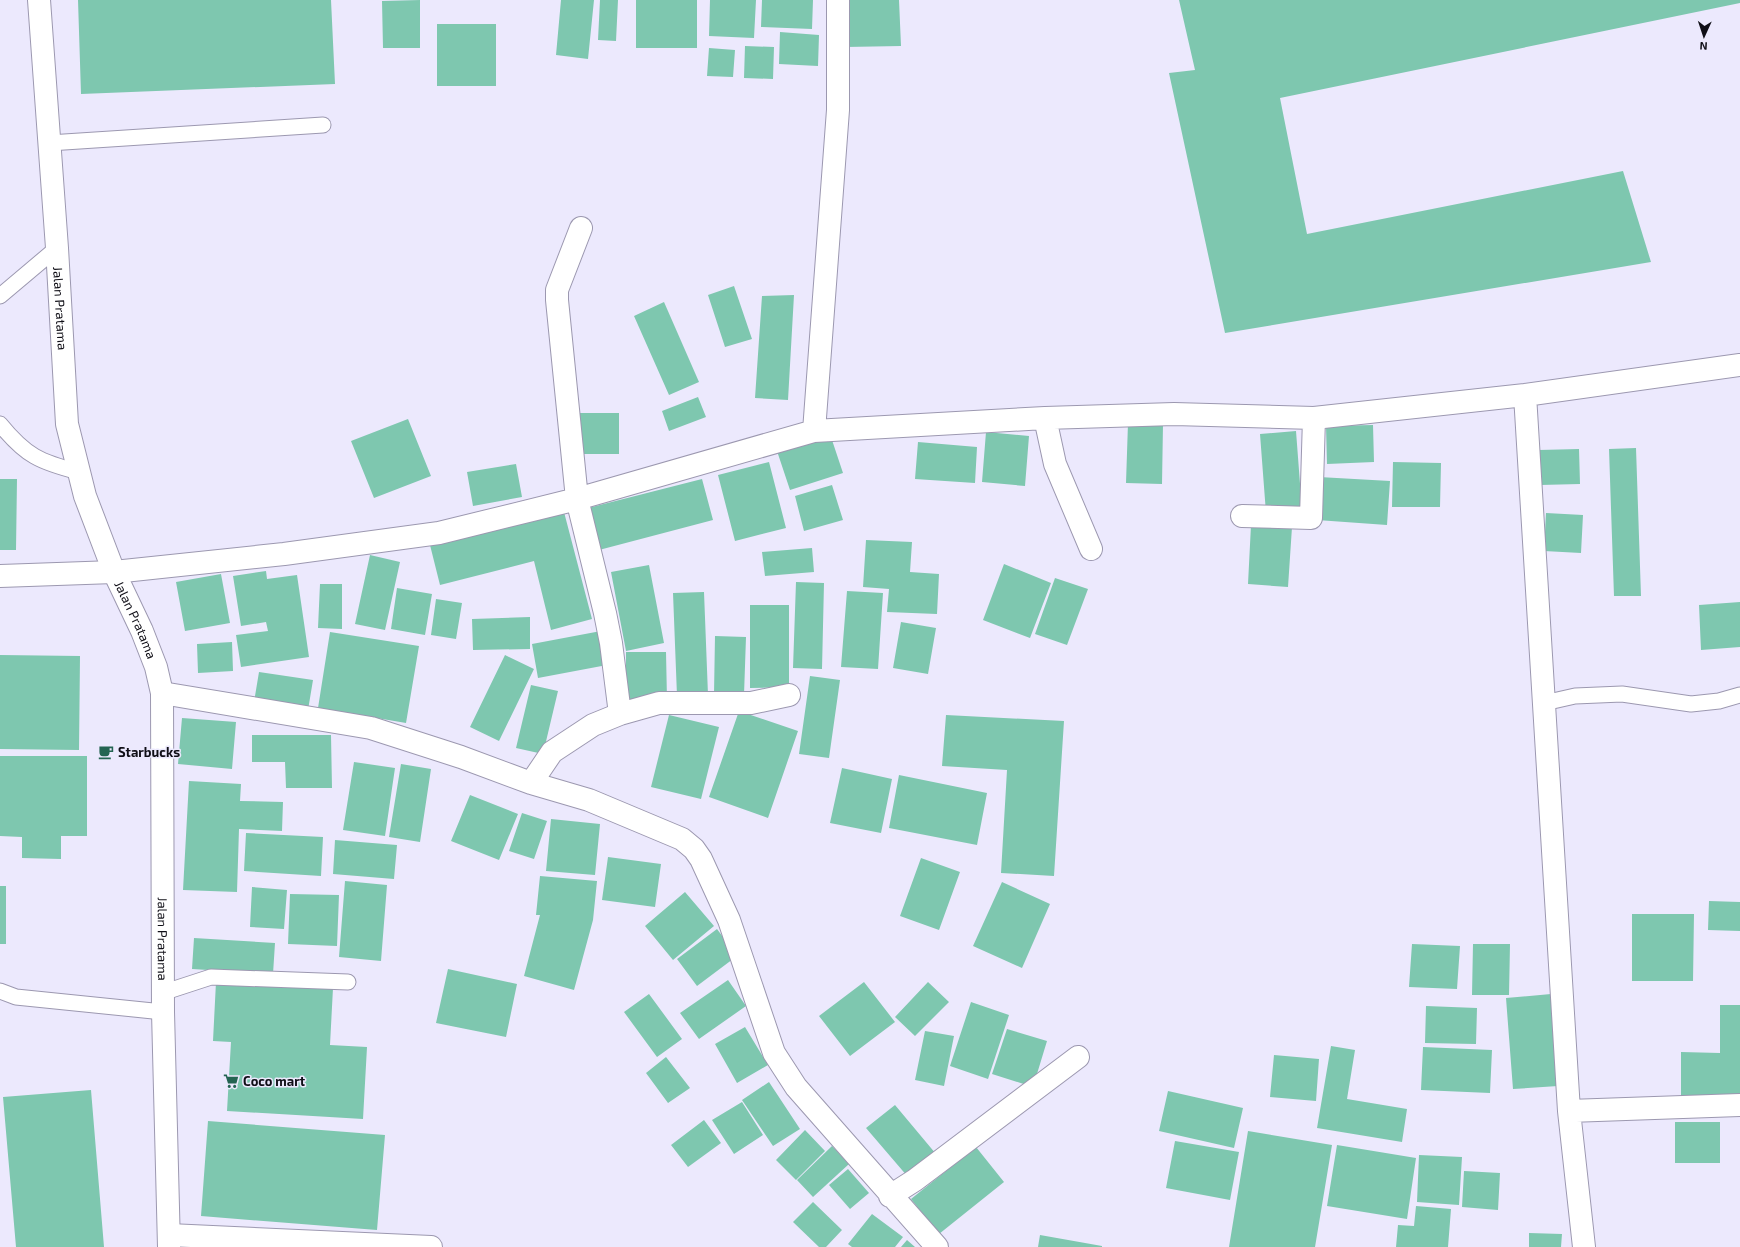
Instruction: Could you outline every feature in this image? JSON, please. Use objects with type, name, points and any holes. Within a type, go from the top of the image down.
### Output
[{"type":"street","name":"Jalan Pratama","points":[[39,0],[57,248],[67,424],[85,496],[114,572],[142,631],[156,667],[162,693],[162,1003],[169,1241]]},
{"type":"street","points":[[814,431],[838,110],[838,0]]},
{"type":"street","points":[[581,228],[556,295],[577,499],[611,643],[620,714]]},
{"type":"street","points":[[0,576],[114,572],[284,554],[439,533],[577,499],[814,431],[1045,418],[1174,414],[1314,418],[1525,395],[1740,365]]},
{"type":"street","points":[[1525,395],[1569,1111],[1584,1247]]},
{"type":"street","points":[[1045,418],[1055,464],[1091,549]]},
{"type":"street","points":[[1242,516],[1311,518],[1314,418]]},
{"type":"street","points":[[162,693],[371,728],[461,757],[531,783],[589,800],[682,840],[694,849],[708,872],[729,920],[774,1053],[796,1087],[890,1196],[937,1247]]},
{"type":"street","points":[[531,783],[552,752],[593,725],[620,714],[659,703],[751,703],[789,695]]},
{"type":"street","points":[[890,1196],[915,1180],[1078,1057]]},
{"type":"street","points":[[1569,1111],[1740,1105]]},
{"type":"street","points":[[169,1241],[431,1247]]},
{"type":"lane","points":[[49,143],[323,125]]},
{"type":"lane","points":[[0,296],[57,248]]},
{"type":"lane","points":[[0,424],[15,443],[34,457],[54,466],[79,472]]},
{"type":"lane","points":[[1544,703],[1575,696],[1622,694],[1692,704],[1719,701],[1740,695]]},
{"type":"lane","points":[[0,991],[16,997],[162,1003],[211,977],[348,982]]},
{"type":"building","points":[[78,0],[331,0],[335,84],[81,94]]},
{"type":"building","points":[[420,0],[420,48],[383,48],[382,1]]},
{"type":"building","points":[[561,0],[594,0],[588,59],[556,55]]},
{"type":"building","points":[[600,0],[618,0],[616,41],[598,40]]},
{"type":"building","points":[[636,0],[697,0],[697,48],[636,48]]},
{"type":"building","points":[[710,0],[756,0],[754,38],[709,36]]},
{"type":"building","points":[[762,0],[813,0],[812,29],[761,27]]},
{"type":"building","points":[[844,0],[899,0],[901,46],[845,47]]},
{"type":"building","points":[[1179,0],[1740,0],[1740,3],[1280,98],[1307,234],[1623,171],[1651,262],[1225,333],[1169,73],[1195,70]]},
{"type":"building","points":[[437,24],[496,24],[496,86],[437,86]]},
{"type":"building","points":[[780,32],[819,35],[818,66],[779,64]]},
{"type":"building","points":[[745,46],[774,47],[773,79],[744,78]]},
{"type":"building","points":[[709,48],[735,50],[733,77],[707,76]]},
{"type":"building","points":[[734,286],[752,339],[725,347],[708,295]]},
{"type":"building","points":[[794,295],[788,400],[755,398],[762,296]]},
{"type":"building","points":[[664,302],[699,382],[669,395],[634,316]]},
{"type":"building","points":[[698,397],[706,417],[669,431],[662,411]]},
{"type":"building","points":[[577,413],[619,413],[619,454],[576,454]]},
{"type":"building","points":[[408,419],[431,476],[374,498],[351,441]]},
{"type":"building","points":[[1128,423],[1163,424],[1162,484],[1126,483]]},
{"type":"building","points":[[1373,425],[1374,462],[1327,464],[1326,426]]},
{"type":"building","points":[[1296,431],[1302,510],[1266,513],[1260,434]]},
{"type":"building","points":[[986,432],[1029,436],[1025,486],[982,482]]},
{"type":"building","points":[[830,434],[843,473],[790,490],[777,451]]},
{"type":"building","points":[[918,442],[977,447],[975,483],[915,479]]},
{"type":"building","points":[[1636,448],[1641,596],[1614,596],[1609,449]]},
{"type":"building","points":[[1579,449],[1580,484],[1540,485],[1539,450]]},
{"type":"building","points":[[769,462],[786,528],[735,541],[718,475]]},
{"type":"building","points":[[1393,462],[1441,463],[1440,507],[1392,507]]},
{"type":"building","points":[[516,464],[522,497],[473,506],[467,472]]},
{"type":"building","points":[[1319,477],[1390,481],[1387,525],[1317,520]]},
{"type":"building","points":[[0,479],[17,479],[16,550],[0,550]]},
{"type":"building","points":[[702,479],[713,520],[599,550],[588,508]]},
{"type":"building","points":[[832,485],[843,520],[804,531],[795,496]]},
{"type":"building","points":[[564,512],[592,619],[551,630],[534,561],[440,585],[430,545]]},
{"type":"building","points":[[1546,513],[1583,515],[1581,553],[1544,551]]},
{"type":"building","points":[[1251,525],[1292,527],[1288,587],[1248,584]]},
{"type":"building","points":[[866,540],[912,542],[910,572],[939,574],[937,614],[887,612],[889,589],[863,587]]},
{"type":"building","points":[[812,548],[814,572],[765,576],[762,552]]},
{"type":"building","points":[[370,555],[400,562],[385,630],[355,624]]},
{"type":"building","points":[[1004,564],[1051,583],[1030,638],[983,620]]},
{"type":"building","points":[[649,565],[664,643],[626,651],[611,572]]},
{"type":"building","points":[[266,571],[267,579],[297,575],[309,657],[241,667],[236,635],[268,631],[266,622],[241,626],[233,576]]},
{"type":"building","points":[[221,574],[230,623],[185,631],[176,582]]},
{"type":"building","points":[[1055,578],[1088,589],[1067,645],[1035,634]]},
{"type":"building","points":[[796,582],[824,583],[822,669],[793,668]]},
{"type":"building","points":[[320,584],[342,584],[342,629],[318,628]]},
{"type":"building","points":[[397,588],[432,594],[425,635],[391,629]]},
{"type":"building","points":[[847,591],[883,593],[878,669],[841,667]]},
{"type":"building","points":[[704,592],[708,695],[677,696],[673,593]]},
{"type":"building","points":[[436,599],[462,603],[456,639],[431,635]]},
{"type":"building","points":[[1740,602],[1740,647],[1701,650],[1699,605]]},
{"type":"building","points":[[750,605],[789,605],[789,687],[750,688]]},
{"type":"building","points":[[530,617],[530,649],[473,650],[472,619]]},
{"type":"building","points":[[901,622],[936,628],[928,674],[893,668]]},
{"type":"building","points":[[601,631],[607,665],[538,678],[532,644]]},
{"type":"building","points":[[330,632],[419,646],[406,723],[318,708]]},
{"type":"building","points":[[715,636],[746,637],[744,695],[714,694]]},
{"type":"building","points":[[232,642],[233,671],[198,673],[197,644]]},
{"type":"building","points":[[626,652],[666,652],[667,700],[626,701]]},
{"type":"building","points":[[0,655],[80,656],[79,750],[0,749]]},
{"type":"building","points":[[505,655],[534,669],[499,741],[470,727]]},
{"type":"building","points":[[259,672],[313,680],[308,710],[254,702]]},
{"type":"building","points":[[810,676],[840,680],[829,758],[799,754]]},
{"type":"building","points":[[531,685],[558,691],[543,754],[516,748]]},
{"type":"building","points":[[739,711],[798,731],[768,818],[709,797]]},
{"type":"building","points":[[669,715],[719,727],[701,799],[651,787]]},
{"type":"building","points":[[946,715],[1064,721],[1054,876],[1001,873],[1007,770],[942,766]]},
{"type":"building","points":[[182,718],[236,722],[232,769],[178,764]]},
{"type":"building","points":[[252,735],[331,735],[332,788],[286,788],[285,762],[252,762]]},
{"type":"building","points":[[0,756],[87,756],[87,836],[61,836],[61,859],[22,858],[22,837],[0,836]]},
{"type":"building","points":[[354,762],[395,768],[385,836],[343,830]]},
{"type":"building","points":[[401,764],[431,769],[420,842],[389,837]]},
{"type":"building","points":[[842,768],[892,779],[881,833],[830,823]]},
{"type":"building","points":[[899,775],[987,793],[977,845],[889,828]]},
{"type":"building","points":[[189,781],[241,784],[240,801],[283,802],[282,831],[239,829],[237,892],[183,890]]},
{"type":"building","points":[[470,795],[518,814],[499,860],[451,841]]},
{"type":"building","points":[[522,813],[547,821],[534,859],[509,851]]},
{"type":"building","points":[[551,819],[600,824],[595,875],[546,871]]},
{"type":"building","points":[[246,833],[323,837],[321,876],[244,871]]},
{"type":"building","points":[[335,840],[397,845],[394,879],[333,874]]},
{"type":"building","points":[[608,857],[661,864],[655,907],[602,900]]},
{"type":"building","points":[[921,858],[960,872],[939,930],[900,916]]},
{"type":"building","points":[[540,876],[597,881],[593,920],[574,990],[524,976],[540,915],[536,915]]},
{"type":"building","points":[[345,881],[387,885],[381,961],[339,957]]},
{"type":"building","points":[[1002,882],[1050,904],[1022,968],[973,946]]},
{"type":"building","points":[[0,886],[6,886],[6,944],[0,944]]},
{"type":"building","points":[[252,887],[287,890],[284,929],[250,927]]},
{"type":"building","points":[[685,892],[714,926],[673,960],[645,926]]},
{"type":"building","points":[[290,894],[339,895],[337,946],[288,944]]},
{"type":"building","points":[[1709,901],[1740,902],[1740,931],[1708,930]]},
{"type":"building","points":[[1632,914],[1694,914],[1693,981],[1632,981]]},
{"type":"building","points":[[717,929],[737,956],[697,986],[677,959]]},
{"type":"building","points":[[194,938],[275,943],[273,974],[192,969]]},
{"type":"building","points":[[1412,944],[1460,946],[1457,989],[1409,987]]},
{"type":"building","points":[[1473,944],[1510,944],[1509,995],[1472,995]]},
{"type":"building","points":[[448,969],[517,984],[506,1037],[436,1023]]},
{"type":"building","points":[[728,980],[746,1006],[699,1039],[680,1013]]},
{"type":"building","points":[[216,982],[333,988],[330,1045],[367,1047],[363,1119],[227,1111],[231,1042],[213,1041]]},
{"type":"building","points":[[864,982],[895,1022],[850,1056],[819,1016]]},
{"type":"building","points":[[928,982],[949,1002],[915,1036],[895,1017]]},
{"type":"building","points":[[649,994],[682,1039],[657,1057],[624,1012]]},
{"type":"building","points":[[1551,994],[1558,1086],[1513,1089],[1506,998]]},
{"type":"building","points":[[971,1002],[1009,1015],[988,1079],[950,1066]]},
{"type":"building","points":[[1720,1005],[1740,1005],[1740,1097],[1681,1097],[1681,1052],[1720,1053]]},
{"type":"building","points":[[1426,1006],[1477,1008],[1476,1044],[1425,1043]]},
{"type":"building","points":[[745,1027],[768,1065],[737,1083],[715,1044]]},
{"type":"building","points":[[1007,1029],[1047,1041],[1033,1087],[992,1074]]},
{"type":"building","points":[[925,1031],[954,1036],[944,1086],[915,1080]]},
{"type":"building","points":[[1331,1046],[1355,1050],[1347,1099],[1407,1109],[1402,1142],[1317,1128]]},
{"type":"building","points":[[1423,1047],[1492,1050],[1490,1093],[1421,1090]]},
{"type":"building","points":[[1274,1055],[1319,1059],[1316,1101],[1270,1097]]},
{"type":"building","points":[[666,1057],[690,1088],[668,1103],[646,1073]]},
{"type":"building","points":[[769,1082],[800,1129],[773,1146],[742,1100]]},
{"type":"building","points":[[91,1090],[104,1247],[16,1247],[3,1097]]},
{"type":"building","points":[[1168,1091],[1243,1108],[1234,1148],[1159,1131]]},
{"type":"building","points":[[742,1102],[763,1135],[734,1154],[712,1120]]},
{"type":"building","points":[[895,1105],[936,1154],[908,1177],[866,1128]]},
{"type":"building","points":[[704,1120],[721,1143],[688,1167],[671,1145]]},
{"type":"building","points":[[208,1121],[385,1135],[377,1230],[201,1216]]},
{"type":"building","points":[[1675,1122],[1720,1122],[1720,1163],[1675,1163]]},
{"type":"building","points":[[805,1130],[825,1151],[796,1180],[776,1160]]},
{"type":"building","points":[[1248,1131],[1332,1145],[1315,1247],[1229,1247]]},
{"type":"building","points":[[1175,1141],[1239,1152],[1230,1200],[1166,1188]]},
{"type":"building","points":[[1337,1145],[1416,1158],[1407,1219],[1327,1206]]},
{"type":"building","points":[[832,1146],[849,1164],[813,1197],[797,1180]]},
{"type":"building","points":[[976,1147],[1004,1182],[939,1234],[911,1199]]},
{"type":"building","points":[[1419,1155],[1462,1157],[1459,1205],[1417,1202]]},
{"type":"building","points":[[848,1169],[869,1193],[850,1209],[829,1185]]},
{"type":"building","points":[[1464,1171],[1500,1173],[1498,1210],[1462,1207]]},
{"type":"building","points":[[813,1202],[842,1230],[826,1247],[819,1247],[793,1222]]},
{"type":"building","points":[[1416,1206],[1451,1209],[1448,1247],[1396,1247],[1398,1225],[1414,1226]]},
{"type":"building","points":[[872,1214],[903,1237],[895,1247],[852,1247],[848,1244]]},
{"type":"building","points":[[1529,1233],[1562,1234],[1561,1247],[1529,1247]]},
{"type":"building","points":[[1040,1235],[1102,1246],[1102,1247],[1038,1247]]},
{"type":"building","points":[[907,1240],[915,1247],[901,1247]]},
{"type":"place","name":"Starbucks","points":[[106,752]]},
{"type":"place","name":"Coco mart","points":[[231,1081]]}]
